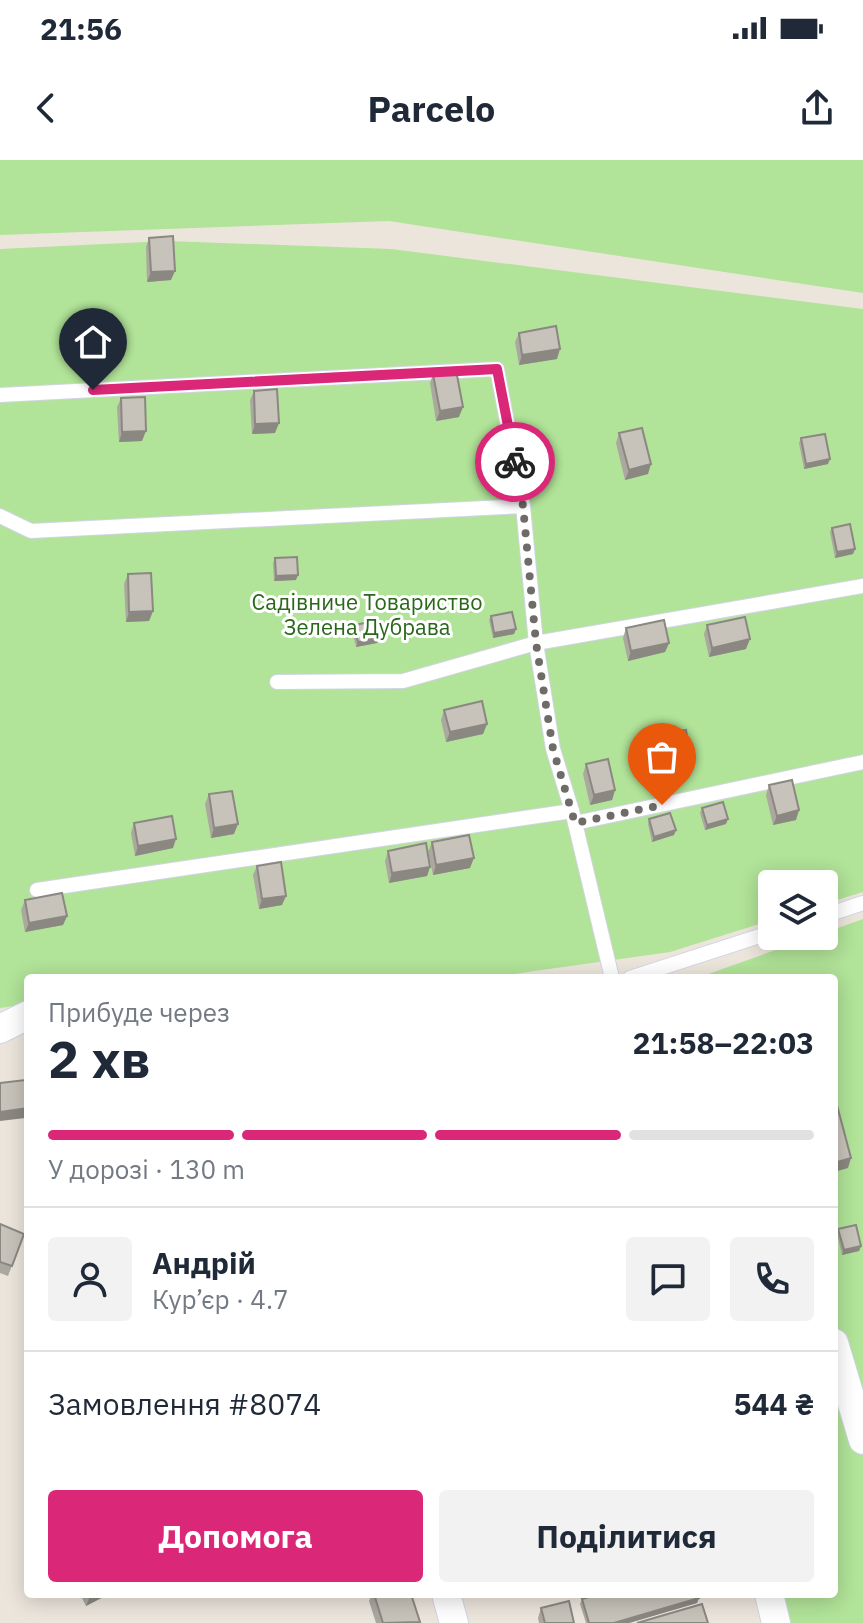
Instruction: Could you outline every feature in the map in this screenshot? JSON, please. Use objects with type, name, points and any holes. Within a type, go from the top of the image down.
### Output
[{"type":"street","points":[[0,1029],[24,1017]]},
{"type":"street","points":[[838,1356],[863,1440]]},
{"type":"street","points":[[447,1598],[454,1623]]},
{"type":"street","points":[[770,1598],[776,1623]]},
{"type":"lane","points":[[0,395],[497,369],[523,506],[536,643],[553,749],[574,817],[611,974]]},
{"type":"lane","points":[[0,516],[31,531],[523,506]]},
{"type":"lane","points":[[277,682],[403,681],[536,643],[863,586]]},
{"type":"lane","points":[[37,890],[574,817],[863,762]]},
{"type":"lane","points":[[838,911],[863,903]]},
{"type":"lane","points":[[642,974],[758,937]]},
{"type":"green space","points":[[0,160],[863,160],[863,293],[389,221],[0,235]]},
{"type":"green space","name":"Садівниче Товариство Зелена Дубрава","points":[[167,241],[391,249],[863,309],[863,892],[838,900],[838,870],[758,870],[758,924],[670,952],[513,974],[24,974],[24,1005],[0,1008],[0,249]]},
{"type":"green space","points":[[863,919],[863,1623],[781,1623],[776,1598],[838,1598],[838,974],[708,974],[776,950],[838,950],[838,928]]},
{"type":"building","points":[[173,236],[175,271],[151,272],[149,238]]},
{"type":"building","points":[[97,324],[99,358],[75,359],[74,325]]},
{"type":"building","points":[[556,326],[560,349],[522,355],[519,333]]},
{"type":"building","points":[[456,370],[463,407],[440,411],[433,374]]},
{"type":"building","points":[[277,389],[279,423],[255,424],[254,391]]},
{"type":"building","points":[[145,397],[146,431],[122,432],[121,398]]},
{"type":"building","points":[[642,428],[651,464],[629,470],[619,433]]},
{"type":"building","points":[[825,434],[830,459],[806,464],[801,438]]},
{"type":"building","points":[[850,524],[855,549],[837,552],[832,528]]},
{"type":"building","points":[[297,557],[298,575],[276,576],[275,558]]},
{"type":"building","points":[[151,573],[153,611],[129,612],[128,574]]},
{"type":"building","points":[[512,612],[516,629],[494,633],[491,616]]},
{"type":"building","points":[[745,617],[750,639],[712,648],[707,625]]},
{"type":"building","points":[[664,620],[669,643],[631,651],[626,628]]},
{"type":"building","points":[[376,621],[379,638],[358,642],[354,625]]},
{"type":"building","points":[[482,701],[487,724],[450,732],[444,710]]},
{"type":"building","points":[[686,730],[692,768],[669,772],[663,734]]},
{"type":"building","points":[[608,759],[615,790],[594,795],[586,764]]},
{"type":"building","points":[[792,780],[799,810],[777,816],[769,785]]},
{"type":"building","points":[[232,791],[238,824],[214,828],[209,794]]},
{"type":"building","points":[[723,802],[728,819],[707,825],[702,808]]},
{"type":"building","points":[[670,813],[676,830],[654,837],[649,819]]},
{"type":"building","points":[[172,816],[176,839],[138,846],[134,823]]},
{"type":"building","points":[[469,835],[474,858],[436,865],[432,842]]},
{"type":"building","points":[[426,843],[430,867],[392,873],[388,851]]},
{"type":"building","points":[[281,862],[286,896],[262,899],[257,866]]},
{"type":"building","points":[[62,893],[67,916],[29,923],[25,900]]},
{"type":"building","points":[[24,1080],[24,1109],[0,1112],[0,1083]]},
{"type":"building","points":[[838,1109],[851,1158],[838,1162]]},
{"type":"building","points":[[0,1224],[24,1234],[12,1266],[0,1262]]},
{"type":"building","points":[[856,1225],[861,1246],[844,1250],[838,1229]]},
{"type":"building","points":[[375,1598],[412,1598],[420,1622],[383,1623]]},
{"type":"building","points":[[699,1598],[614,1623],[589,1623],[582,1599]]},
{"type":"building","points":[[569,1601],[574,1623],[545,1623],[541,1608]]},
{"type":"building","points":[[702,1604],[708,1623],[637,1623]]},
{"type":"way so far","points":[[515,462],[523,506],[536,643],[553,749],[575,823],[662,805]]},
{"type":"route","points":[[93,390],[497,369],[515,462]]}]
